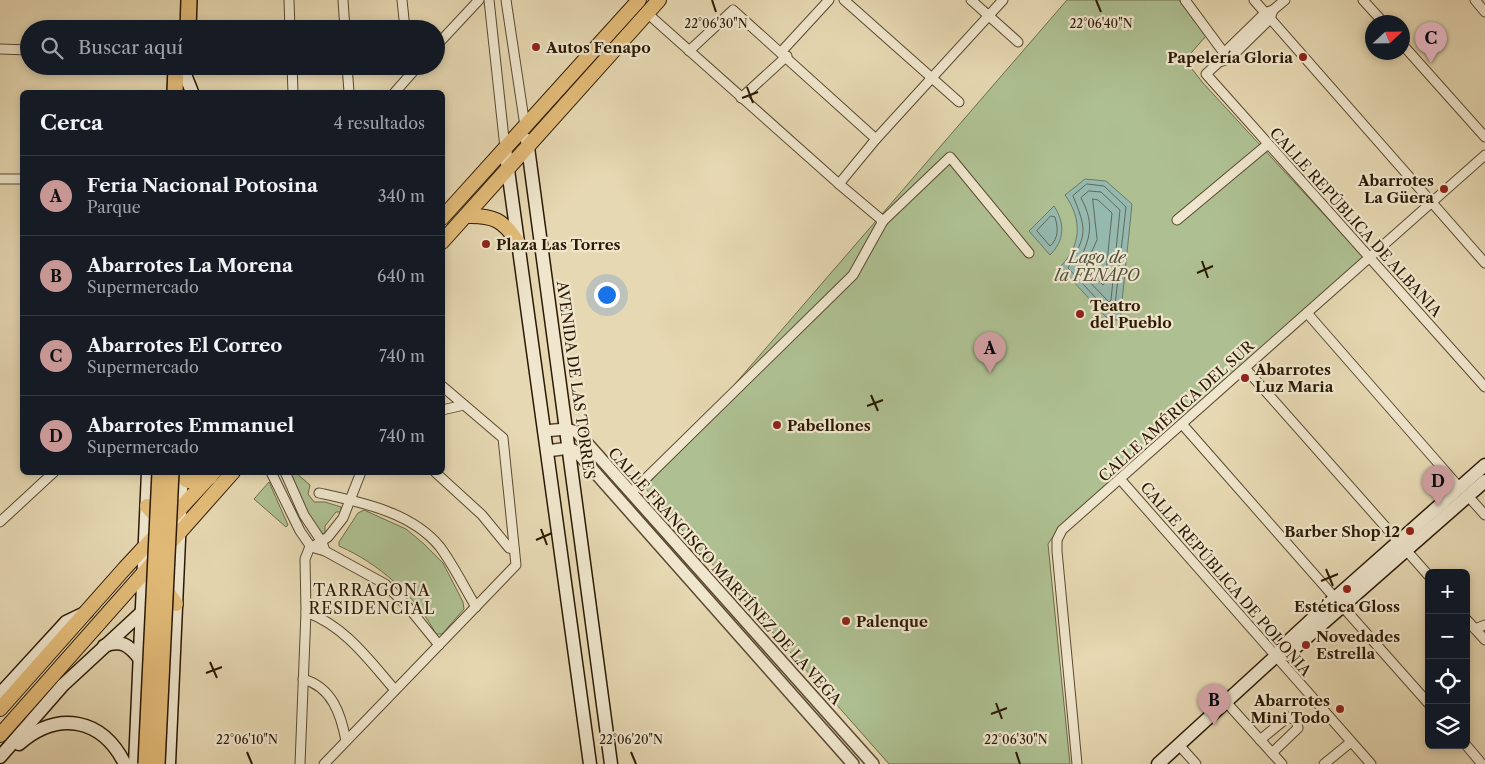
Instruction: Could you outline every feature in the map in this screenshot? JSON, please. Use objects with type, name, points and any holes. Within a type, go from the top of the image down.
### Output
[{"type":"highway","points":[[179,20],[180,0]]},
{"type":"highway","points":[[188,20],[189,0]]},
{"type":"highway","points":[[176,90],[180,75]]},
{"type":"highway","points":[[182,75],[185,90]]},
{"type":"highway","points":[[146,764],[160,475]]},
{"type":"highway","points":[[157,764],[171,475]]},
{"type":"main road","points":[[445,215],[567,82],[639,0]]},
{"type":"main road","points":[[445,239],[508,171],[528,146],[659,0]]},
{"type":"main road","points":[[168,90],[178,75]]},
{"type":"main road","points":[[183,75],[191,90]]},
{"type":"main road","points":[[567,82],[577,91]]},
{"type":"main road","name":"AVENIDA DE LAS TORRES","points":[[525,126],[611,764]]},
{"type":"main road","points":[[505,148],[590,764]]},
{"type":"main road","points":[[466,216],[486,215],[508,227],[518,243]]},
{"type":"main road","points":[[522,274],[545,272]]},
{"type":"main road","points":[[1158,764],[1276,656],[1289,653],[1339,602],[1464,492],[1485,465]]},
{"type":"main road","points":[[135,764],[149,475]]},
{"type":"main road","points":[[151,475],[155,483],[164,487],[174,484],[180,475]]},
{"type":"main road","points":[[169,764],[182,475]]},
{"type":"main road","points":[[184,475],[186,480],[200,482],[210,475]]},
{"type":"main road","points":[[0,709],[125,568],[211,475]]},
{"type":"main road","points":[[0,735],[230,475]]},
{"type":"main road","points":[[1464,492],[1485,481]]},
{"type":"main road","points":[[147,506],[165,525],[179,532]]},
{"type":"main road","points":[[559,543],[581,540]]},
{"type":"main road","points":[[125,568],[143,572],[164,587],[176,604]]},
{"type":"main road","points":[[0,694],[66,622],[87,612]]},
{"type":"main road","points":[[0,758],[63,685],[142,612]]},
{"type":"main road","points":[[141,639],[145,627],[150,624],[160,624],[168,630],[175,644]]},
{"type":"main road","points":[[104,646],[113,642],[124,643],[140,658]]},
{"type":"main road","points":[[0,758],[30,734],[50,725],[70,723],[86,725],[110,739],[125,764]]},
{"type":"street","points":[[289,0],[290,20]]},
{"type":"street","points":[[343,0],[344,20]]},
{"type":"street","points":[[402,0],[404,20]]},
{"type":"street","points":[[445,36],[479,0]]},
{"type":"street","points":[[488,0],[505,148]]},
{"type":"street","name":"AVENIDA DE LAS TORRES","points":[[506,0],[525,126]]},
{"type":"street","points":[[741,98],[784,54],[829,0]]},
{"type":"street","points":[[844,0],[959,102]]},
{"type":"street","points":[[971,0],[1018,42]]},
{"type":"street","points":[[838,184],[876,139],[933,79],[1003,0]]},
{"type":"street","points":[[1185,0],[1226,56],[1284,0]]},
{"type":"street","points":[[1254,0],[1270,14],[1431,203],[1485,263]]},
{"type":"street","points":[[1363,0],[1377,15]]},
{"type":"street","points":[[1475,0],[1485,12]]},
{"type":"street","points":[[689,52],[733,10],[876,139]]},
{"type":"street","points":[[647,13],[838,184],[883,221]]},
{"type":"street","points":[[0,49],[20,50]]},
{"type":"street","points":[[1410,53],[1485,136]]},
{"type":"street","name":"CALLE REPÚBLICA DE ALBANIA","points":[[1226,56],[1206,74],[1485,387]]},
{"type":"street","points":[[292,75],[293,90]]},
{"type":"street","points":[[348,75],[349,90]]},
{"type":"street","points":[[396,90],[406,75]]},
{"type":"street","points":[[1177,220],[1268,144]]},
{"type":"street","name":"CALLE AMÉRICA DEL SUR","points":[[1077,764],[1057,540],[1062,530],[1485,155]]},
{"type":"street","points":[[622,501],[853,275],[883,221],[950,157],[1029,254]]},
{"type":"street","points":[[0,179],[20,180]]},
{"type":"street","points":[[1307,313],[1485,515]]},
{"type":"street","points":[[1245,368],[1425,572]]},
{"type":"street","points":[[324,764],[516,565],[503,438],[445,389]]},
{"type":"street","points":[[445,409],[464,405]]},
{"type":"street","points":[[1182,424],[1425,699]]},
{"type":"street","points":[[544,431],[566,429]]},
{"type":"street","name":"CALLE FRANCISCO MARTÍNEZ DE LA VEGA","points":[[566,429],[577,432],[873,764]]},
{"type":"street","points":[[547,451],[569,448]]},
{"type":"street","name":"CALLE FRANCISCO MARTÍNEZ DE LA VEGA","points":[[569,448],[577,452],[622,501],[853,764]]},
{"type":"street","points":[[0,522],[51,475]]},
{"type":"street","points":[[272,475],[290,512],[311,547]]},
{"type":"street","points":[[286,475],[300,507],[323,546],[385,584],[408,607],[439,645]]},
{"type":"street","points":[[311,547],[323,546],[343,518],[360,475]]},
{"type":"street","points":[[438,475],[482,515],[506,545],[514,549]]},
{"type":"street","name":"CALLE REPÚBLICA DE POLONIA","points":[[1120,479],[1371,764]]},
{"type":"street","points":[[319,493],[350,500],[390,513],[424,532],[448,558],[476,607]]},
{"type":"street","points":[[290,512],[300,507]]},
{"type":"street","points":[[304,536],[312,530]]},
{"type":"street","points":[[300,764],[306,612],[305,558],[311,547]]},
{"type":"street","points":[[306,612],[328,622],[350,639],[395,690]]},
{"type":"street","points":[[1470,623],[1485,640]]},
{"type":"street","points":[[1475,629],[1485,625]]},
{"type":"street","points":[[303,680],[315,682],[332,700],[343,724],[346,741]]},
{"type":"street","points":[[1226,702],[1282,764]]},
{"type":"street","points":[[1260,740],[1288,717],[1296,720],[1298,728],[1272,753]]},
{"type":"street","points":[[1324,764],[1351,742]]},
{"type":"street","points":[[1179,745],[1196,764]]},
{"type":"street","points":[[1469,749],[1482,764]]},
{"type":"green space","points":[[1067,0],[1179,0],[1206,36],[1185,60],[1203,83],[1364,258],[1059,528],[1048,544],[1070,764],[889,764],[645,488]]},
{"type":"green space","points":[[290,475],[298,475],[310,485],[308,494],[314,502],[325,502],[341,507],[341,512],[336,512],[325,526],[325,533],[323,534],[311,521]]},
{"type":"green space","points":[[269,482],[288,525],[286,527],[254,499]]},
{"type":"green space","points":[[364,510],[406,529],[443,563],[463,602],[464,609],[442,634],[436,634],[418,607],[395,582],[354,553],[339,546],[339,542],[358,513]]},
{"type":"water","name":"Lago de la FENAPO","points":[[1085,179],[1106,181],[1132,204],[1120,321],[1106,317],[1060,267],[1067,259],[1076,242],[1077,232],[1075,214],[1065,195]]},
{"type":"water","points":[[1054,206],[1058,212],[1062,231],[1055,249],[1050,255],[1029,231]]},
{"type":"place","name":"Autos Fenapo","points":[[536,47]]},
{"type":"place","name":"Papelería Gloria","points":[[1303,57]]},
{"type":"place","name":"Abarrotes El Correo","points":[[1431,63]]},
{"type":"place","name":"Abarrotes La Güera","points":[[1444,189]]},
{"type":"place","name":"Plaza Las Torres","points":[[486,244]]},
{"type":"place","name":"Teatro del Pueblo","points":[[1080,314]]},
{"type":"place","name":"Feria Nacional Potosina","points":[[990,373]]},
{"type":"place","name":"Abarrotes Luz Maria","points":[[1245,378]]},
{"type":"place","name":"Pabellones","points":[[777,425]]},
{"type":"place","name":"Abarrotes Emmanuel","points":[[1438,506]]},
{"type":"place","name":"Barber Shop 12","points":[[1410,531]]},
{"type":"place","name":"Estética Gloss","points":[[1347,589]]},
{"type":"place","name":"Palenque","points":[[846,621]]},
{"type":"place","name":"Novedades Estrella","points":[[1306,645]]},
{"type":"place","name":"Abarrotes Mini Todo","points":[[1340,709]]},
{"type":"place","name":"Abarrotes La Morena","points":[[1214,725]]},
{"type":"district","name":"TARRAGONA RESIDENCIAL","points":[[372,599]]}]
